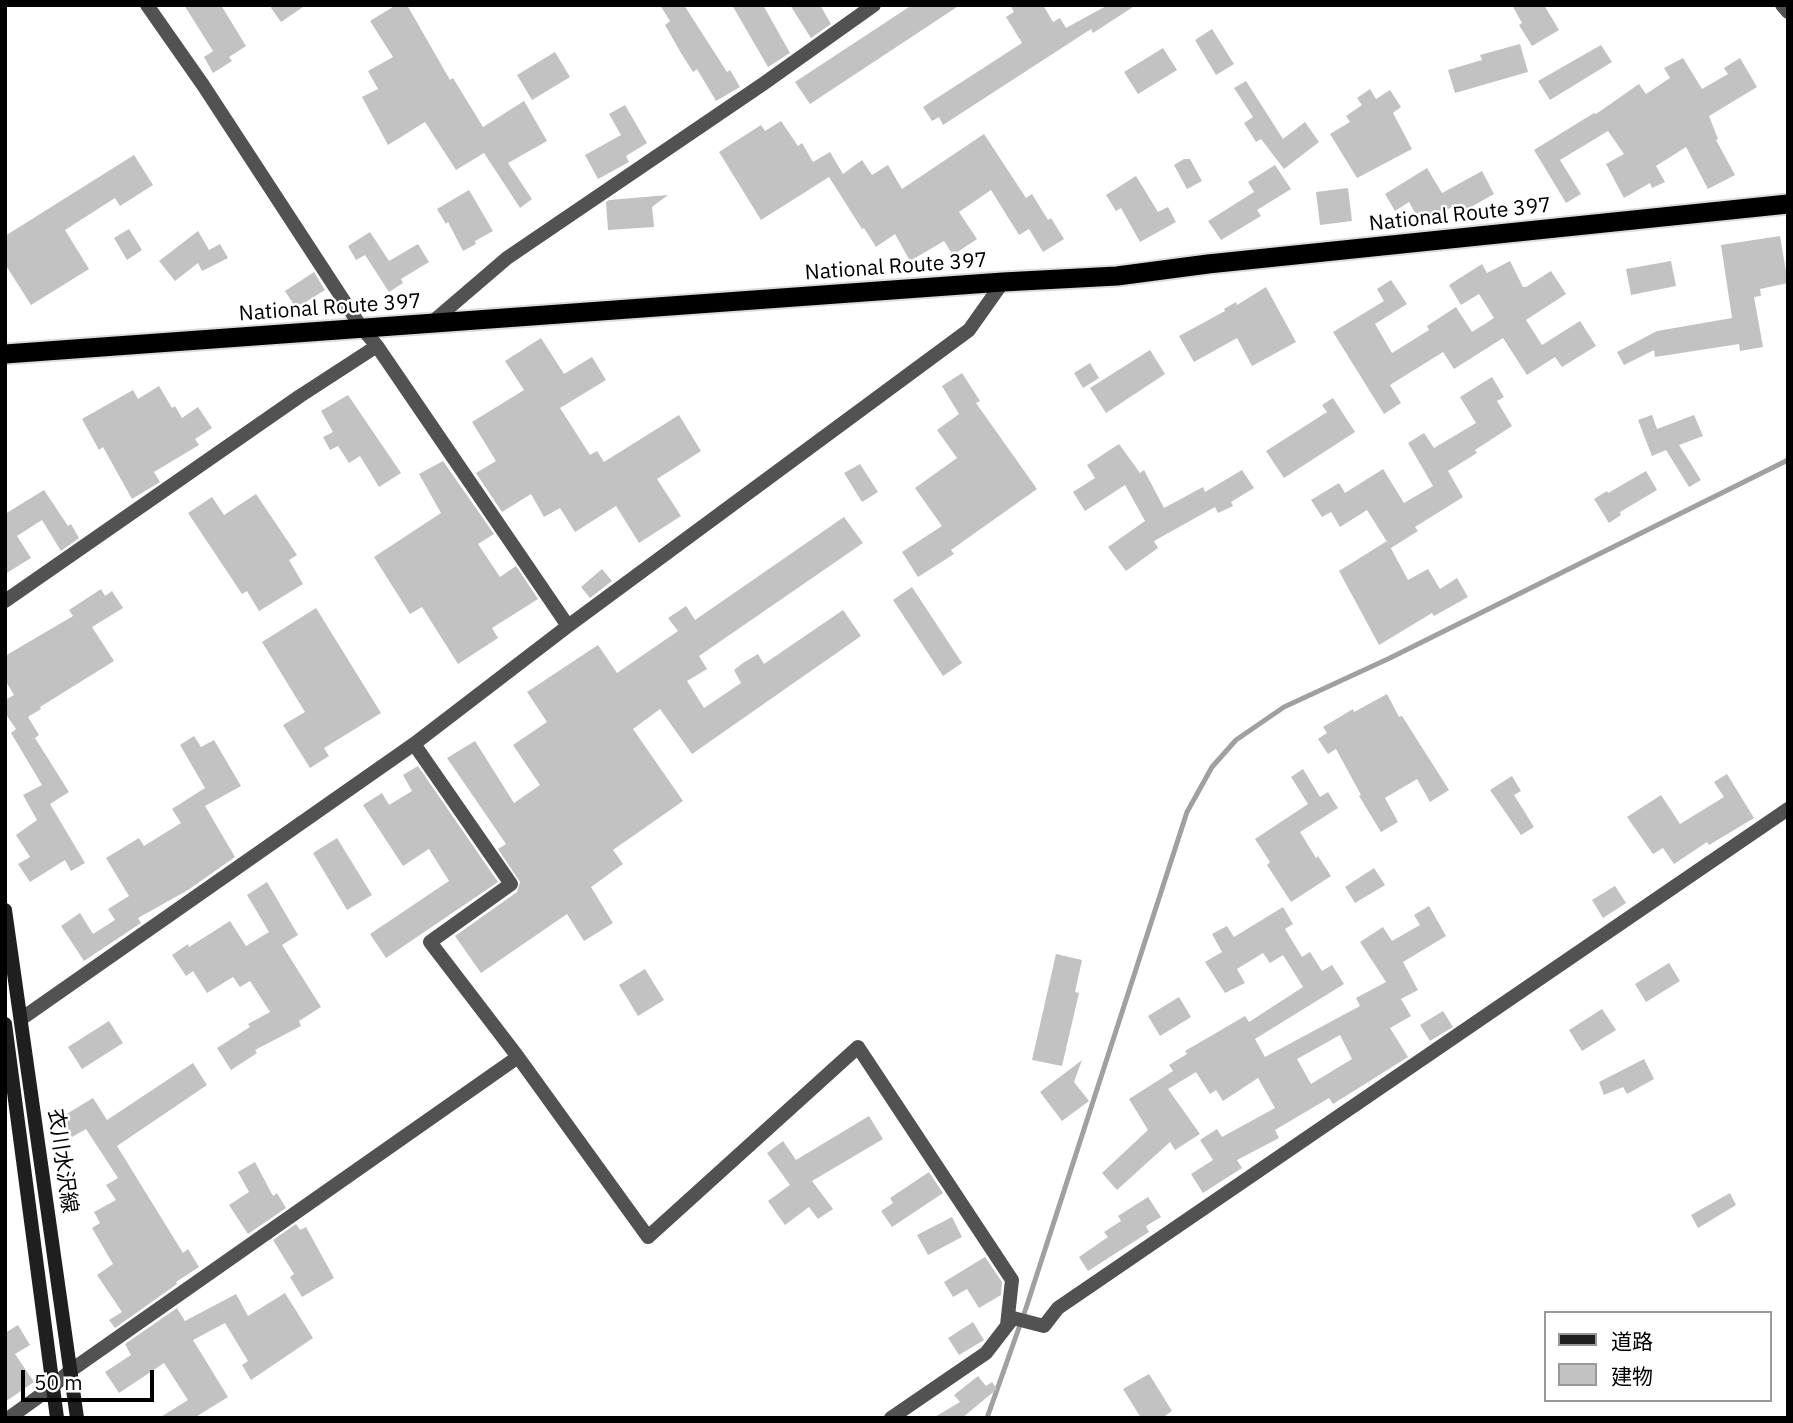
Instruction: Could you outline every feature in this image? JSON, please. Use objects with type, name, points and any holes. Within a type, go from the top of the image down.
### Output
[{"type":"highway","name":"National Route 397","points":[[5,354],[1117,276],[1208,264],[1788,204]]},
{"type":"main road","name":"衣川水沢線","points":[[5,910],[77,1418]]},
{"type":"main road","name":"衣川水沢線","points":[[6,1028],[57,1418]]},
{"type":"street","points":[[147,5],[203,85],[361,327],[377,346],[568,626]]},
{"type":"street","points":[[430,324],[507,258],[874,5]]},
{"type":"street","points":[[1782,5],[1788,12]]},
{"type":"street","points":[[21,1019],[414,744],[568,626],[969,330],[1003,282]]},
{"type":"street","points":[[5,601],[300,396],[377,346]]},
{"type":"street","points":[[414,744],[511,884],[430,942],[518,1057],[648,1237],[858,1047],[1012,1280],[1010,1322],[986,1353],[891,1418]]},
{"type":"street","points":[[1010,1322],[1033,1321],[1044,1325],[1058,1308],[1788,809]]},
{"type":"street","points":[[9,1418],[70,1371],[518,1057]]},
{"type":"building","points":[[184,5],[221,5],[246,46],[229,57],[232,61],[213,73],[204,57],[213,51]]},
{"type":"building","points":[[269,5],[306,5],[281,22]]},
{"type":"building","points":[[396,5],[407,5],[450,80],[453,78],[483,127],[524,101],[547,141],[508,163],[532,199],[520,208],[484,153],[456,170],[425,122],[388,145],[362,97],[378,89],[368,71],[393,57],[370,21]]},
{"type":"building","points":[[660,5],[684,5],[727,72],[730,70],[740,87],[716,101],[697,69],[693,72],[681,53],[665,25],[670,21]]},
{"type":"building","points":[[732,5],[763,5],[790,53],[768,67]]},
{"type":"building","points":[[790,5],[820,5],[831,24],[811,38]]},
{"type":"building","points":[[912,5],[960,5],[810,104],[795,82]]},
{"type":"building","points":[[1010,5],[1043,5],[1053,22],[1060,18],[1066,28],[1108,5],[1136,5],[1093,33],[1091,29],[943,125],[939,117],[932,121],[923,107],[1022,43],[1006,17],[1014,12]]},
{"type":"building","points":[[1512,5],[1544,5],[1559,30],[1532,46],[1519,25],[1522,23]]},
{"type":"building","points":[[1212,29],[1234,64],[1216,75],[1195,40]]},
{"type":"building","points":[[1520,44],[1528,72],[1455,93],[1448,70],[1482,60],[1480,55]]},
{"type":"building","points":[[1601,45],[1612,62],[1550,100],[1538,81]]},
{"type":"building","points":[[1163,48],[1177,70],[1138,94],[1124,72]]},
{"type":"building","points":[[555,52],[570,77],[532,100],[517,75]]},
{"type":"building","points":[[1683,58],[1702,89],[1728,74],[1724,68],[1740,58],[1757,87],[1709,116],[1718,139],[1716,140],[1735,175],[1708,189],[1686,147],[1656,166],[1665,182],[1652,188],[1650,183],[1624,198],[1606,164],[1624,154],[1608,131],[1560,160],[1581,194],[1566,203],[1534,150],[1596,114],[1639,84],[1646,94],[1670,78],[1664,68]]},
{"type":"building","points":[[1246,81],[1283,139],[1305,122],[1319,142],[1284,169],[1261,139],[1256,142],[1244,123],[1253,117],[1234,88]]},
{"type":"building","points":[[1370,89],[1376,99],[1390,90],[1401,107],[1393,113],[1412,149],[1357,178],[1330,134],[1350,122],[1346,116],[1362,105],[1357,98]]},
{"type":"building","points":[[625,105],[647,143],[626,156],[629,162],[598,179],[585,155],[621,135],[609,114]]},
{"type":"building","points":[[781,121],[798,146],[802,143],[813,162],[830,152],[843,174],[862,160],[872,175],[888,165],[902,189],[984,134],[1026,198],[1032,194],[1064,239],[1043,252],[1029,229],[1019,235],[991,190],[959,212],[977,239],[953,255],[944,241],[910,261],[895,234],[876,247],[829,177],[761,220],[719,152],[761,125],[765,131]]},
{"type":"building","points":[[134,155],[153,185],[120,206],[115,198],[65,230],[89,269],[31,305],[5,264],[5,236]]},
{"type":"building","points":[[1184,159],[1190,159],[1202,181],[1187,189],[1174,165]]},
{"type":"building","points":[[1275,165],[1291,189],[1257,210],[1261,216],[1221,240],[1208,221],[1254,192],[1248,182]]},
{"type":"building","points":[[1427,168],[1442,193],[1482,171],[1494,194],[1457,215],[1452,207],[1421,223],[1409,202],[1395,211],[1385,194]]},
{"type":"building","points":[[1136,176],[1158,212],[1168,207],[1176,222],[1140,242],[1121,208],[1116,211],[1106,195]]},
{"type":"building","points":[[1348,188],[1352,221],[1320,225],[1316,192]]},
{"type":"building","points":[[469,190],[493,231],[463,251],[448,222],[446,224],[437,209]]},
{"type":"building","points":[[668,195],[652,207],[654,227],[608,230],[606,202],[609,200]]},
{"type":"building","points":[[129,229],[142,250],[127,260],[114,238]]},
{"type":"building","points":[[198,231],[209,250],[220,244],[228,258],[202,271],[198,263],[175,281],[159,261]]},
{"type":"building","points":[[370,232],[389,261],[418,244],[429,262],[401,279],[403,283],[389,292],[365,255],[356,260],[348,246]]},
{"type":"building","points":[[1780,236],[1788,283],[1760,289],[1761,296],[1754,297],[1763,347],[1740,351],[1739,344],[1655,357],[1654,350],[1624,365],[1617,352],[1657,331],[1732,318],[1721,245]]},
{"type":"building","points":[[1510,261],[1523,287],[1551,271],[1566,294],[1526,320],[1542,345],[1580,321],[1596,346],[1562,367],[1555,357],[1527,375],[1503,338],[1454,369],[1443,352],[1390,385],[1401,403],[1384,414],[1333,332],[1384,301],[1377,289],[1391,280],[1407,304],[1375,324],[1392,353],[1429,330],[1427,326],[1456,307],[1472,332],[1494,318],[1479,294],[1461,305],[1449,285],[1482,264],[1487,273]]},
{"type":"building","points":[[1671,261],[1676,286],[1631,295],[1626,269]]},
{"type":"building","points":[[314,272],[325,290],[296,308],[285,291]]},
{"type":"building","points":[[1266,287],[1296,342],[1252,366],[1237,338],[1194,362],[1179,336]]},
{"type":"building","points":[[541,338],[564,374],[592,357],[606,380],[560,408],[590,455],[597,451],[604,462],[679,415],[701,451],[657,479],[681,516],[639,543],[616,506],[575,532],[560,508],[544,517],[531,494],[502,512],[476,473],[496,461],[472,422],[524,390],[505,361]]},
{"type":"building","points":[[1150,350],[1165,374],[1106,413],[1090,388]]},
{"type":"building","points":[[1090,363],[1099,378],[1083,388],[1074,373]]},
{"type":"building","points":[[962,373],[980,401],[976,403],[1037,489],[951,550],[954,554],[918,577],[902,552],[942,526],[915,488],[957,458],[937,430],[959,414],[942,386]]},
{"type":"building","points":[[1492,377],[1504,397],[1497,401],[1512,426],[1448,471],[1463,497],[1415,527],[1418,531],[1391,548],[1367,510],[1340,527],[1331,512],[1322,517],[1311,500],[1339,483],[1345,493],[1383,469],[1404,503],[1433,486],[1408,443],[1424,433],[1434,448],[1476,423],[1460,397]]},
{"type":"building","points":[[159,386],[172,408],[175,406],[182,418],[198,407],[212,428],[195,439],[199,445],[154,472],[160,482],[132,499],[103,447],[99,450],[82,419],[133,390],[138,399]]},
{"type":"building","points":[[348,395],[401,473],[379,487],[360,456],[349,463],[338,446],[330,450],[323,437],[333,432],[321,411]]},
{"type":"building","points":[[1333,398],[1355,432],[1284,478],[1266,451],[1327,412],[1322,405]]},
{"type":"building","points":[[1652,415],[1657,429],[1694,415],[1703,436],[1679,445],[1701,480],[1689,487],[1666,450],[1652,456],[1638,420]]},
{"type":"building","points":[[1119,444],[1140,473],[1144,470],[1164,508],[1203,487],[1205,492],[1242,470],[1254,488],[1231,502],[1233,506],[1218,513],[1215,507],[1154,541],[1158,548],[1126,571],[1108,547],[1145,521],[1125,485],[1085,511],[1073,492],[1095,478],[1087,465]]},
{"type":"building","points":[[443,461],[494,534],[478,544],[500,577],[516,566],[538,599],[492,628],[498,638],[458,664],[422,607],[410,614],[374,557],[441,513],[419,474]]},
{"type":"building","points":[[860,464],[878,492],[862,502],[844,473]]},
{"type":"building","points":[[1646,471],[1657,490],[1620,512],[1621,515],[1609,523],[1594,499]]},
{"type":"building","points":[[44,490],[79,538],[61,551],[42,520],[17,536],[31,558],[5,574],[5,514]]},
{"type":"building","points":[[256,494],[297,555],[289,560],[303,584],[259,611],[247,591],[242,594],[188,513],[212,497],[224,515]]},
{"type":"building","points":[[844,517],[863,543],[699,656],[707,669],[687,681],[704,708],[741,683],[734,670],[743,663],[758,654],[764,664],[843,610],[861,636],[692,754],[660,709],[633,729],[683,801],[613,850],[623,864],[591,887],[613,923],[584,941],[567,914],[481,973],[455,936],[517,892],[520,882],[498,849],[506,844],[447,758],[475,741],[514,803],[540,785],[513,745],[547,722],[527,692],[598,645],[617,673],[678,631],[668,618],[686,606],[695,620]]},
{"type":"building","points":[[1387,541],[1408,580],[1428,569],[1440,589],[1457,578],[1468,597],[1434,616],[1432,613],[1379,645],[1339,571]]},
{"type":"building","points":[[602,569],[612,581],[590,598],[581,587]]},
{"type":"building","points":[[912,587],[962,663],[943,676],[893,600]]},
{"type":"building","points":[[101,589],[105,596],[112,591],[123,608],[92,627],[114,661],[28,717],[39,735],[35,738],[69,792],[50,804],[85,863],[71,871],[65,860],[30,882],[18,864],[30,857],[16,835],[37,820],[23,795],[42,785],[11,733],[16,729],[5,713],[5,700],[14,695],[5,680],[5,656],[73,616],[69,610]]},
{"type":"building","points":[[316,608],[381,713],[324,748],[329,756],[310,768],[283,725],[305,712],[262,642]]},
{"type":"building","points":[[1387,694],[1399,717],[1402,716],[1449,790],[1430,802],[1417,779],[1385,798],[1398,822],[1381,832],[1359,796],[1361,795],[1336,749],[1328,754],[1318,739],[1327,733],[1323,727],[1353,709],[1354,712]]},
{"type":"building","points":[[194,736],[201,747],[214,740],[241,786],[205,806],[235,857],[188,890],[138,918],[141,923],[84,961],[61,926],[80,913],[93,934],[115,920],[108,909],[129,896],[106,858],[139,838],[144,846],[181,823],[172,809],[205,788],[180,745]]},
{"type":"building","points":[[418,766],[498,882],[386,958],[370,934],[449,881],[429,849],[403,866],[363,805],[382,793],[389,805],[412,791],[403,775]]},
{"type":"building","points":[[1303,769],[1320,797],[1328,792],[1338,808],[1300,832],[1331,876],[1291,902],[1267,865],[1270,862],[1255,839],[1308,804],[1291,777]]},
{"type":"building","points":[[1727,774],[1754,818],[1709,845],[1707,842],[1674,864],[1663,848],[1653,854],[1627,817],[1661,795],[1680,824],[1724,797],[1714,782]]},
{"type":"building","points":[[1512,776],[1521,791],[1514,795],[1534,827],[1521,835],[1490,790]]},
{"type":"building","points":[[337,838],[372,895],[347,910],[313,853]]},
{"type":"building","points":[[1374,868],[1385,885],[1355,903],[1345,887]]},
{"type":"building","points":[[267,882],[298,935],[282,945],[321,1007],[299,1021],[301,1026],[255,1050],[257,1053],[231,1070],[217,1048],[250,1027],[248,1024],[270,1012],[250,981],[240,987],[233,977],[207,993],[193,971],[186,976],[172,955],[230,921],[246,946],[269,932],[247,895]]},
{"type":"building","points":[[1615,886],[1626,903],[1603,918],[1592,900]]},
{"type":"building","points":[[1429,906],[1446,936],[1403,962],[1418,990],[1401,999],[1411,1016],[1390,1028],[1408,1057],[1333,1104],[1329,1098],[1275,1130],[1279,1138],[1237,1160],[1242,1168],[1203,1193],[1191,1174],[1213,1160],[1200,1140],[1217,1129],[1222,1137],[1275,1108],[1258,1078],[1223,1101],[1216,1090],[1210,1094],[1196,1072],[1168,1089],[1200,1134],[1175,1150],[1170,1142],[1117,1190],[1102,1173],[1148,1130],[1129,1099],[1173,1071],[1169,1065],[1187,1054],[1185,1051],[1245,1016],[1249,1022],[1303,987],[1283,955],[1270,963],[1263,953],[1237,969],[1245,983],[1225,993],[1205,962],[1222,952],[1212,934],[1227,926],[1234,937],[1283,907],[1293,924],[1285,929],[1302,957],[1310,952],[1322,971],[1332,965],[1344,984],[1255,1039],[1265,1057],[1360,1006],[1356,998],[1386,982],[1360,942],[1383,927],[1392,941],[1420,925],[1414,915]],"holes":[[[1340,1035],[1352,1059],[1311,1084],[1297,1059]]]},
{"type":"building","points":[[1056,954],[1082,960],[1075,992],[1079,993],[1062,1066],[1032,1060]]},
{"type":"building","points":[[1669,963],[1680,981],[1646,1002],[1635,984]]},
{"type":"building","points":[[645,969],[664,1000],[638,1016],[619,985]]},
{"type":"building","points":[[1179,997],[1191,1017],[1160,1036],[1148,1016]]},
{"type":"building","points":[[1602,1009],[1616,1030],[1582,1051],[1569,1030]]},
{"type":"building","points":[[1443,1011],[1453,1027],[1430,1041],[1420,1025]]},
{"type":"building","points":[[109,1021],[123,1043],[82,1069],[68,1047]]},
{"type":"building","points":[[1644,1059],[1654,1079],[1627,1094],[1623,1087],[1604,1095],[1599,1082]]},
{"type":"building","points":[[1082,1060],[1074,1082],[1089,1101],[1062,1121],[1040,1092]]},
{"type":"building","points":[[193,1063],[207,1085],[117,1146],[183,1253],[188,1249],[199,1267],[115,1328],[109,1320],[122,1312],[97,1275],[113,1264],[92,1228],[100,1223],[94,1212],[116,1200],[106,1185],[118,1178],[86,1129],[72,1137],[60,1118],[93,1098],[107,1120]]},
{"type":"building","points":[[869,1116],[883,1139],[812,1181],[833,1209],[818,1219],[809,1207],[785,1225],[768,1201],[790,1185],[767,1153],[783,1141],[796,1160]]},
{"type":"building","points":[[255,1162],[273,1196],[277,1193],[286,1208],[248,1234],[229,1205],[249,1192],[238,1172]]},
{"type":"building","points":[[929,1172],[943,1193],[892,1227],[881,1211],[893,1203],[890,1198]]},
{"type":"building","points":[[1730,1193],[1736,1205],[1698,1228],[1691,1215]]},
{"type":"building","points":[[1148,1197],[1161,1217],[1146,1226],[1149,1232],[1088,1271],[1079,1257],[1108,1237],[1104,1232],[1121,1221],[1118,1216]]},
{"type":"building","points":[[952,1217],[962,1237],[928,1255],[917,1235]]},
{"type":"building","points":[[296,1224],[300,1230],[306,1227],[334,1278],[302,1297],[290,1277],[294,1274],[273,1240]]},
{"type":"building","points":[[985,1257],[1002,1282],[1001,1295],[979,1308],[967,1289],[953,1297],[944,1282]]},
{"type":"building","points":[[285,1293],[313,1338],[251,1380],[242,1365],[248,1361],[225,1323],[193,1340],[228,1397],[194,1418],[159,1418],[188,1400],[164,1363],[119,1393],[105,1372],[131,1355],[125,1344],[177,1308],[185,1321],[236,1294],[248,1316]]},
{"type":"building","points":[[973,1322],[984,1340],[959,1355],[948,1338]]},
{"type":"building","points":[[18,1325],[30,1345],[15,1354],[34,1382],[5,1402],[5,1333]]},
{"type":"building","points":[[1149,1374],[1172,1411],[1162,1418],[1141,1418],[1123,1389]]},
{"type":"building","points":[[978,1376],[986,1386],[992,1382],[997,1389],[962,1418],[933,1418],[960,1402],[954,1395]]},
{"type":"waterway","points":[[987,1418],[1026,1308],[1187,812],[1212,767],[1236,740],[1284,707],[1390,658],[1788,460]]}]
